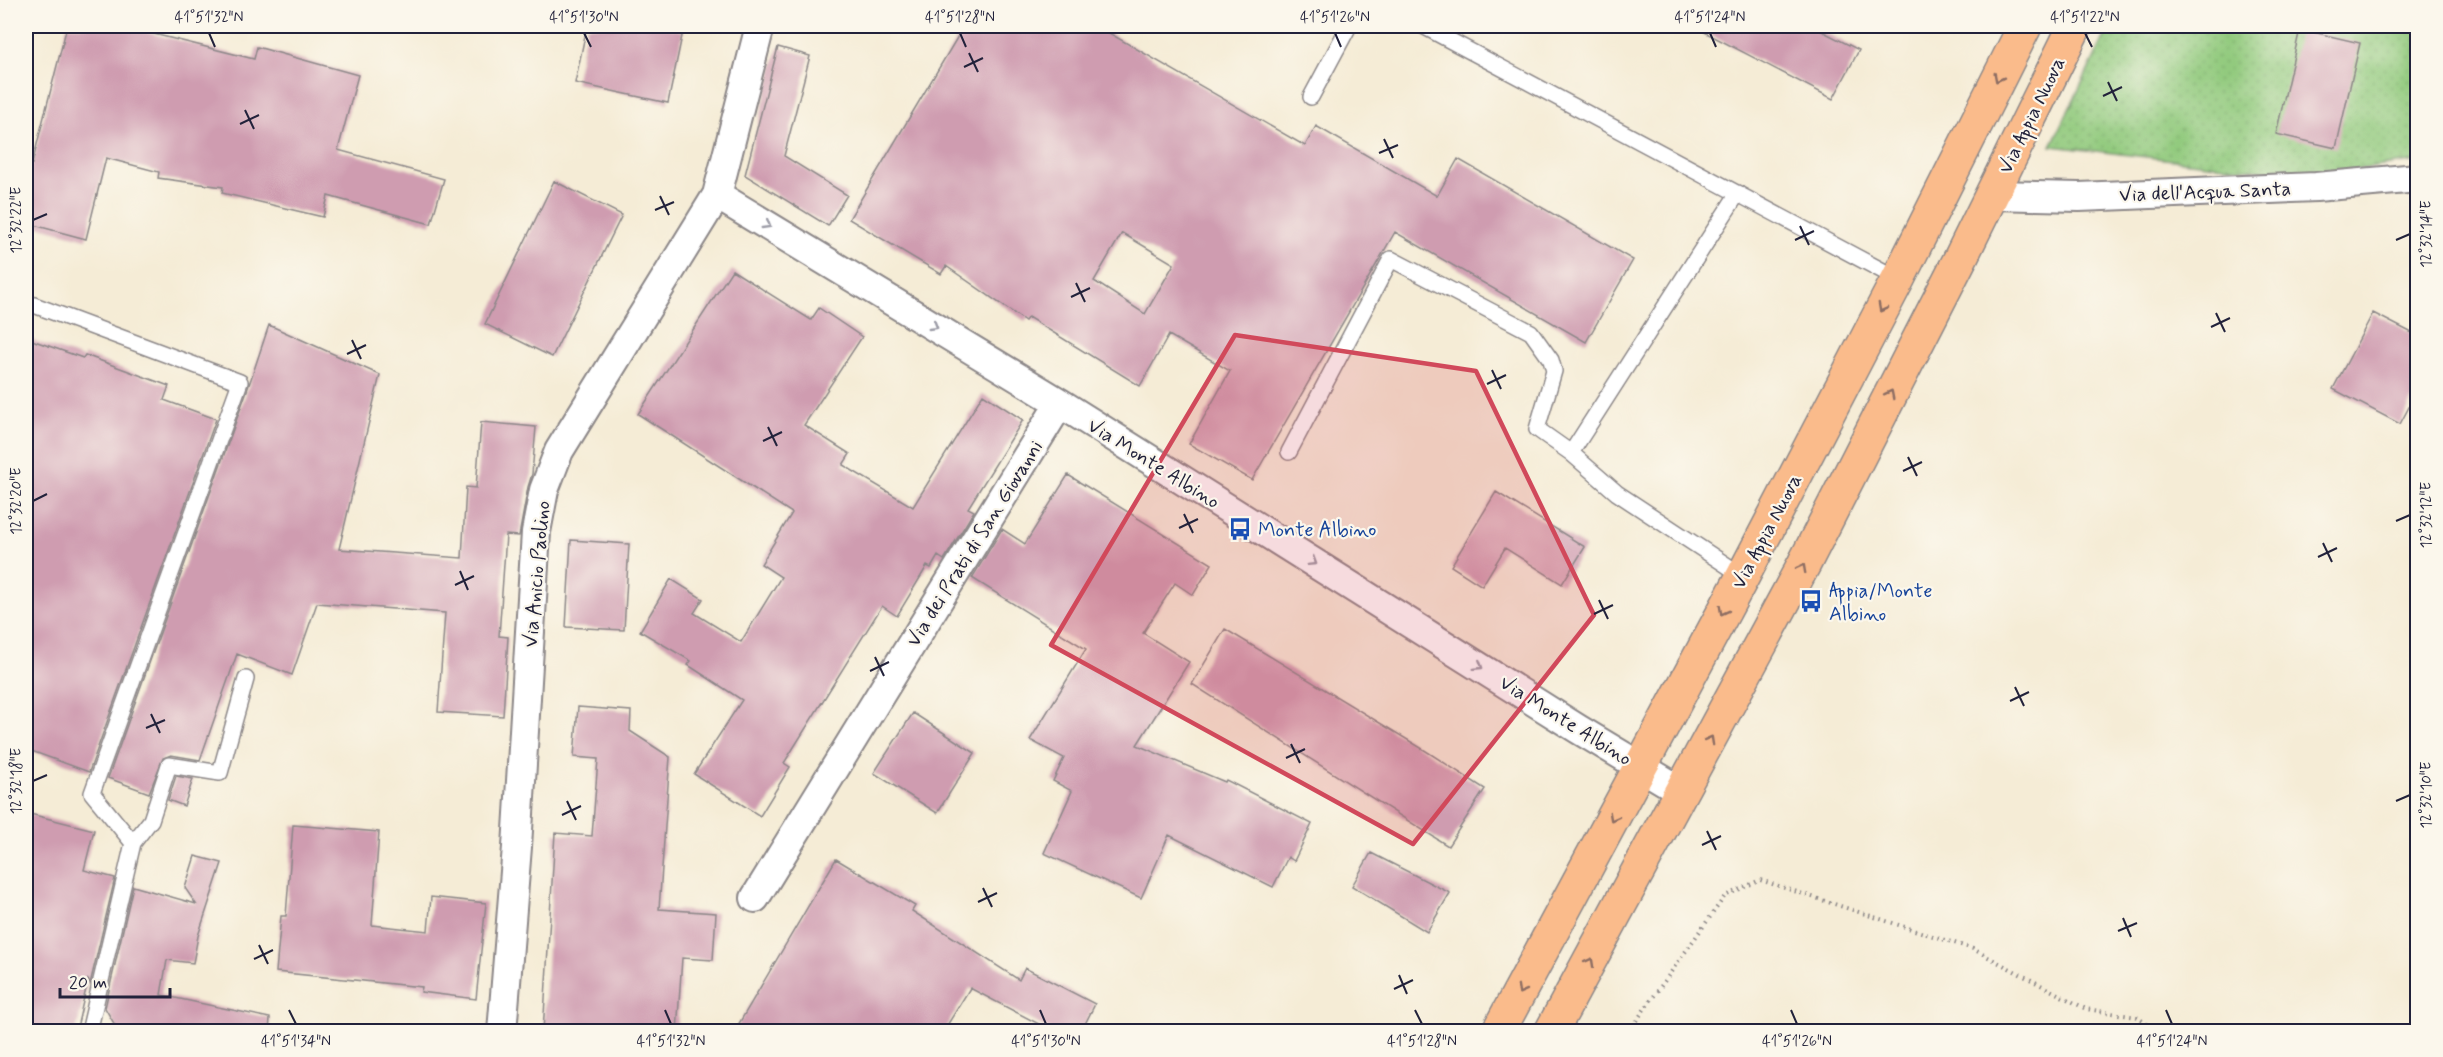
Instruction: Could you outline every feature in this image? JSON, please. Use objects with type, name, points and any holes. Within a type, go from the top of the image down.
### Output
[{"type":"main road","name":"Via Appia Nuova","points":[[1498,1032],[1743,576],[1898,279],[2025,26]]},
{"type":"main road","name":"Via Appia Nuova","points":[[1551,1032],[1804,564],[1992,195],[2075,26]]},
{"type":"street","name":"Via Anicio Paolino","points":[[502,1032],[517,847],[536,532],[544,490],[559,451],[717,195],[760,26]]},
{"type":"street","name":"Via dell'Acqua Santa","points":[[1992,195],[2079,197],[2316,187],[2418,178]]},
{"type":"street","name":"Via Monte Albino","points":[[717,195],[1060,403],[1681,791]]},
{"type":"street","name":"Via dei Prati di San Giovanni","points":[[755,898],[1060,403]]},
{"type":"lane","points":[[1311,97],[1349,26]]},
{"type":"lane","points":[[1423,26],[1898,279]]},
{"type":"lane","points":[[1571,453],[1738,193]]},
{"type":"lane","points":[[1289,452],[1391,259],[1531,332],[1551,360],[1554,372],[1537,429],[1571,453],[1617,492],[1743,576]]},
{"type":"lane","points":[[26,302],[240,382],[92,793],[133,843]]},
{"type":"lane","points":[[89,1032],[133,843],[151,820],[169,765],[220,773],[246,679]]},
{"type":"path","points":[[1632,1032],[1639,1017],[1725,896],[1760,880],[1973,949],[2086,1009],[2137,1017],[2158,1032]]},
{"type":"highlighted area","points":[[1235,335],[1476,371],[1594,615],[1413,844],[1051,645]]},
{"type":"green space","points":[[2110,26],[2417,26],[2417,161],[2312,176],[2051,146]]},
{"type":"building","points":[[67,26],[122,26],[254,59],[257,47],[358,75],[338,150],[444,179],[431,224],[328,196],[323,217],[222,193],[223,187],[158,178],[159,172],[106,158],[86,239],[26,223],[26,162],[32,164]]},
{"type":"building","points":[[587,26],[657,26],[683,31],[668,103],[575,83]]},
{"type":"building","points":[[964,26],[1097,26],[1305,146],[1316,126],[1437,196],[1458,159],[1633,260],[1586,342],[1395,232],[1252,480],[1189,444],[1230,371],[1169,335],[1140,386],[1028,317],[1025,321],[946,266],[941,274],[849,219]],"holes":[[[1122,233],[1174,264],[1145,314],[1094,281]]]},
{"type":"building","points":[[1693,26],[1812,26],[1859,50],[1833,99]]},
{"type":"building","points":[[2300,29],[2360,43],[2336,148],[2276,134]]},
{"type":"building","points":[[778,47],[810,56],[784,156],[847,195],[828,226],[745,175]]},
{"type":"building","points":[[554,181],[622,215],[552,357],[485,324]]},
{"type":"building","points":[[732,270],[811,320],[819,308],[862,337],[804,425],[850,454],[843,465],[913,507],[983,394],[1023,420],[968,508],[974,511],[944,560],[938,556],[931,568],[927,566],[897,616],[882,606],[784,763],[790,767],[760,816],[694,774],[742,700],[688,665],[691,661],[640,631],[671,579],[703,599],[694,613],[741,642],[781,577],[761,564],[792,513],[638,414]]},
{"type":"building","points":[[2373,313],[2418,336],[2418,390],[2400,424],[2333,389]]},
{"type":"building","points":[[269,325],[380,375],[339,549],[462,558],[466,487],[476,488],[481,422],[536,427],[532,474],[519,536],[506,535],[499,636],[508,637],[503,716],[438,712],[445,613],[317,603],[292,675],[237,654],[200,760],[171,755],[163,758],[149,793],[108,778]]},
{"type":"building","points":[[26,338],[83,358],[85,355],[169,386],[164,400],[216,419],[89,772],[26,749]]},
{"type":"building","points":[[1068,475],[1212,564],[1193,595],[1175,583],[1143,633],[1189,662],[1137,745],[1225,782],[1226,780],[1312,824],[1294,861],[1288,857],[1273,887],[1169,835],[1141,898],[1044,853],[1072,791],[1053,781],[1064,758],[1030,740],[1086,649],[972,578],[1002,529],[1025,544]]},
{"type":"building","points":[[1496,492],[1585,547],[1562,584],[1505,548],[1482,586],[1451,566]]},
{"type":"building","points":[[571,540],[629,544],[624,630],[566,627]]},
{"type":"building","points":[[1225,629],[1485,789],[1448,846],[1192,684]]},
{"type":"building","points":[[578,707],[631,711],[630,731],[670,757],[659,909],[716,913],[713,960],[682,958],[677,1032],[543,1032],[555,833],[592,836],[598,759],[574,757]]},
{"type":"building","points":[[913,713],[975,753],[937,813],[874,773]]},
{"type":"building","points":[[176,776],[193,779],[184,806],[168,800]]},
{"type":"building","points":[[26,813],[94,830],[84,870],[115,878],[76,1032],[38,1032],[26,1028]]},
{"type":"building","points":[[293,825],[379,832],[372,925],[428,931],[431,897],[486,903],[476,999],[421,992],[422,987],[276,972],[281,916],[286,916]]},
{"type":"building","points":[[1371,853],[1450,893],[1427,932],[1352,886]]},
{"type":"building","points":[[195,856],[222,863],[198,936],[193,963],[167,960],[161,995],[270,1018],[269,1032],[119,1032],[105,1008],[133,886],[196,904],[185,888]]},
{"type":"building","points":[[836,859],[915,906],[912,911],[1019,980],[1025,968],[1095,1004],[1081,1032],[1054,1032],[970,988],[943,1032],[734,1032]]},
{"type":"place","name":"Monte Albino","points":[[1240,529]]},
{"type":"place","name":"Appia/Monte Albino","points":[[1811,601]]}]
